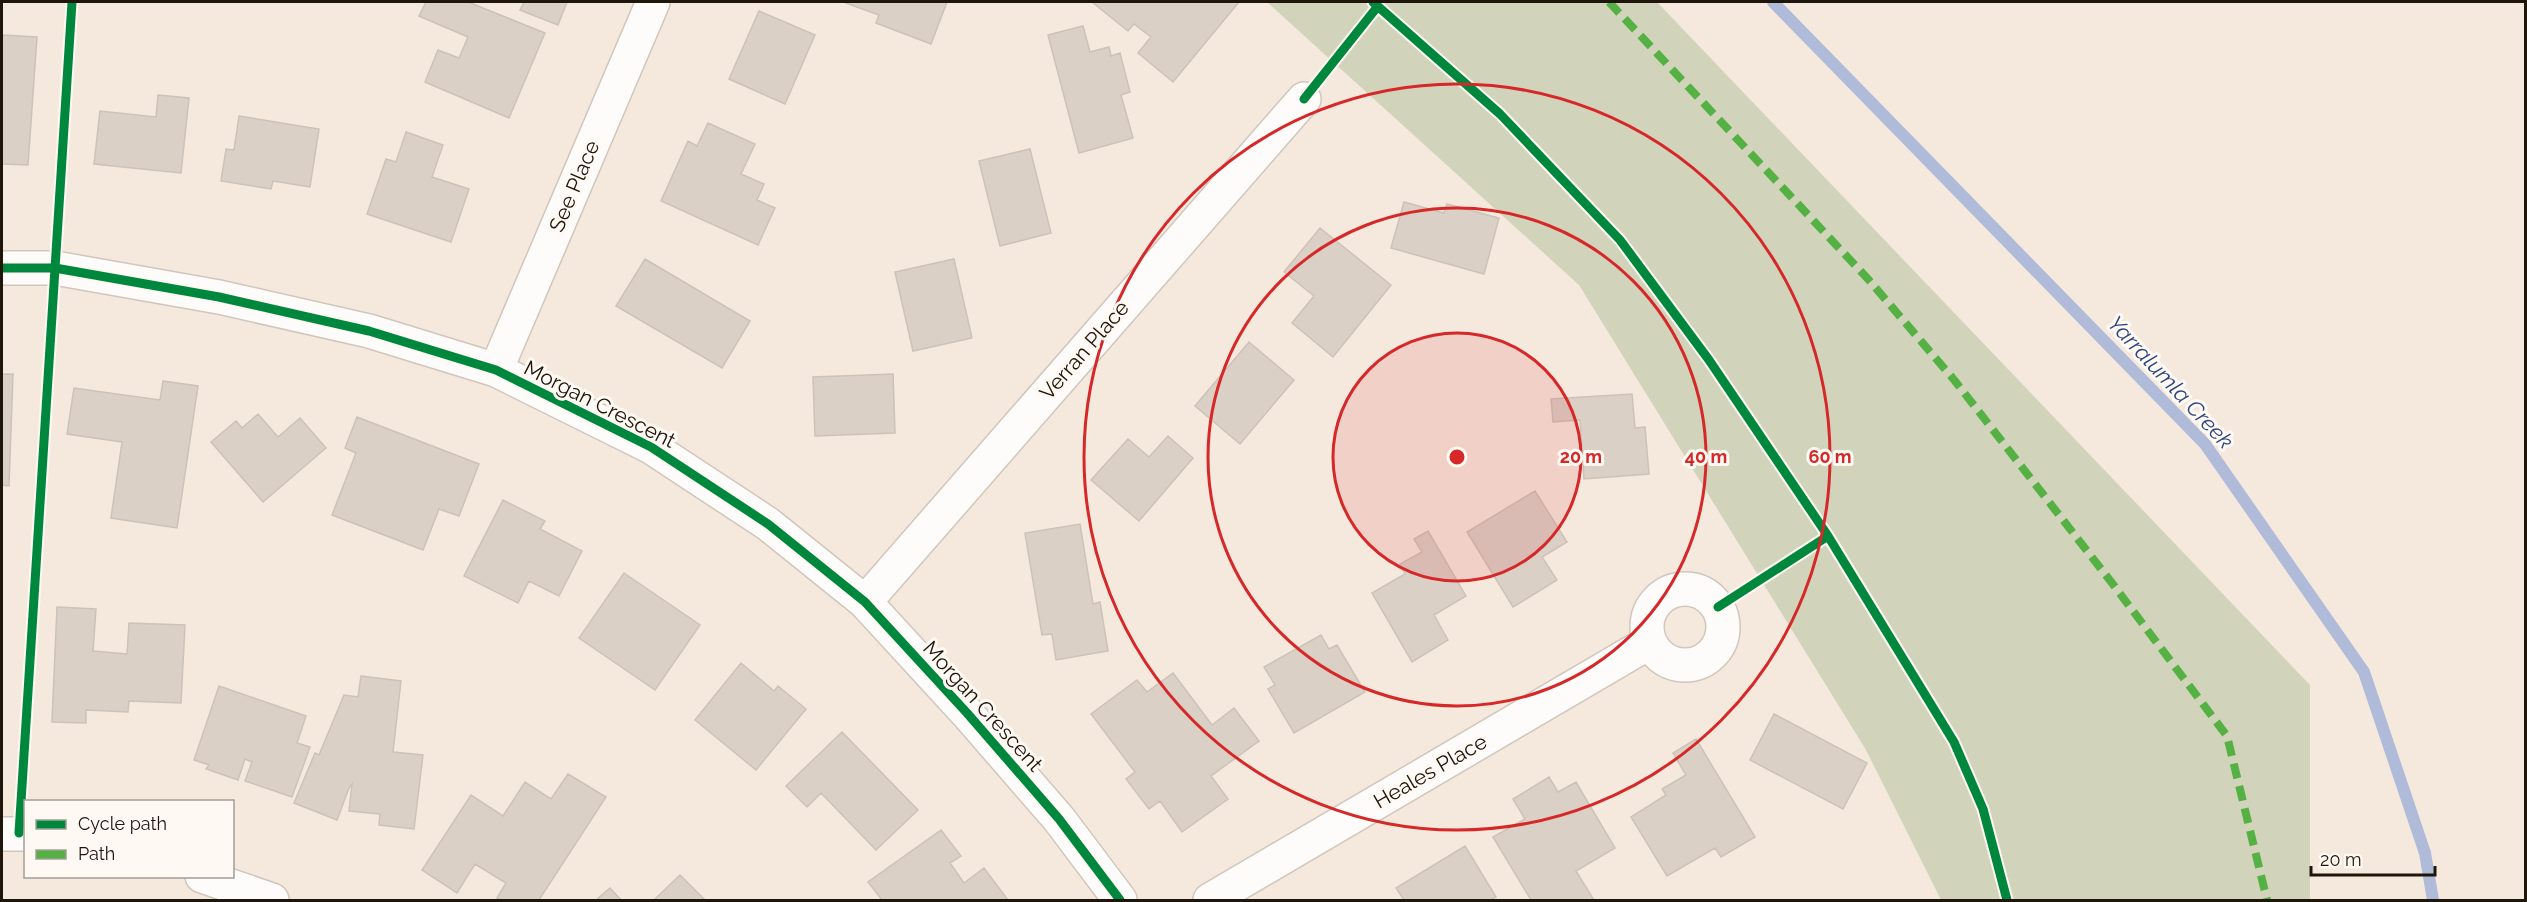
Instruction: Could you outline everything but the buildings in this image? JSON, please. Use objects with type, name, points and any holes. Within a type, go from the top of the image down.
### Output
[{"type":"street","name":"See Place","points":[[496,370],[653,2]]},
{"type":"street","name":"Verran Place","points":[[865,602],[1304,99]]},
{"type":"street","name":"Morgan Crescent","points":[[2,268],[55,268],[219,297],[369,331],[496,370],[651,447],[768,524],[865,602],[967,713],[1059,819],[1120,900]]},
{"type":"street","name":"Heales Place","points":[[1210,900],[1650,642]]},
{"type":"street","points":[[2,834],[24,834]]},
{"type":"street","points":[[208,878],[272,900]]},
{"type":"green space","points":[[1267,2],[1657,2],[2310,685],[2310,900],[1941,900],[1866,750],[1579,285]]},
{"type":"waterway","name":"Yarralumla Creek","points":[[1773,2],[2205,444],[2364,672],[2425,853],[2433,900]]},
{"type":"marked path","points":[[1609,2],[1868,279],[1955,381],[2227,736],[2267,900]]},
{"type":"cycle path","points":[[19,833],[72,2]]},
{"type":"cycle path","points":[[1373,2],[1500,114],[1620,240],[1709,360],[1828,536],[1954,742],[1983,809],[2007,900]]},
{"type":"cycle path","points":[[1304,99],[1378,6]]},
{"type":"cycle path","points":[[2,268],[55,268],[219,297],[369,331],[496,370],[651,447],[768,524],[865,602],[967,713],[1059,819],[1120,900]]},
{"type":"cycle path","points":[[1718,607],[1828,536]]}]
